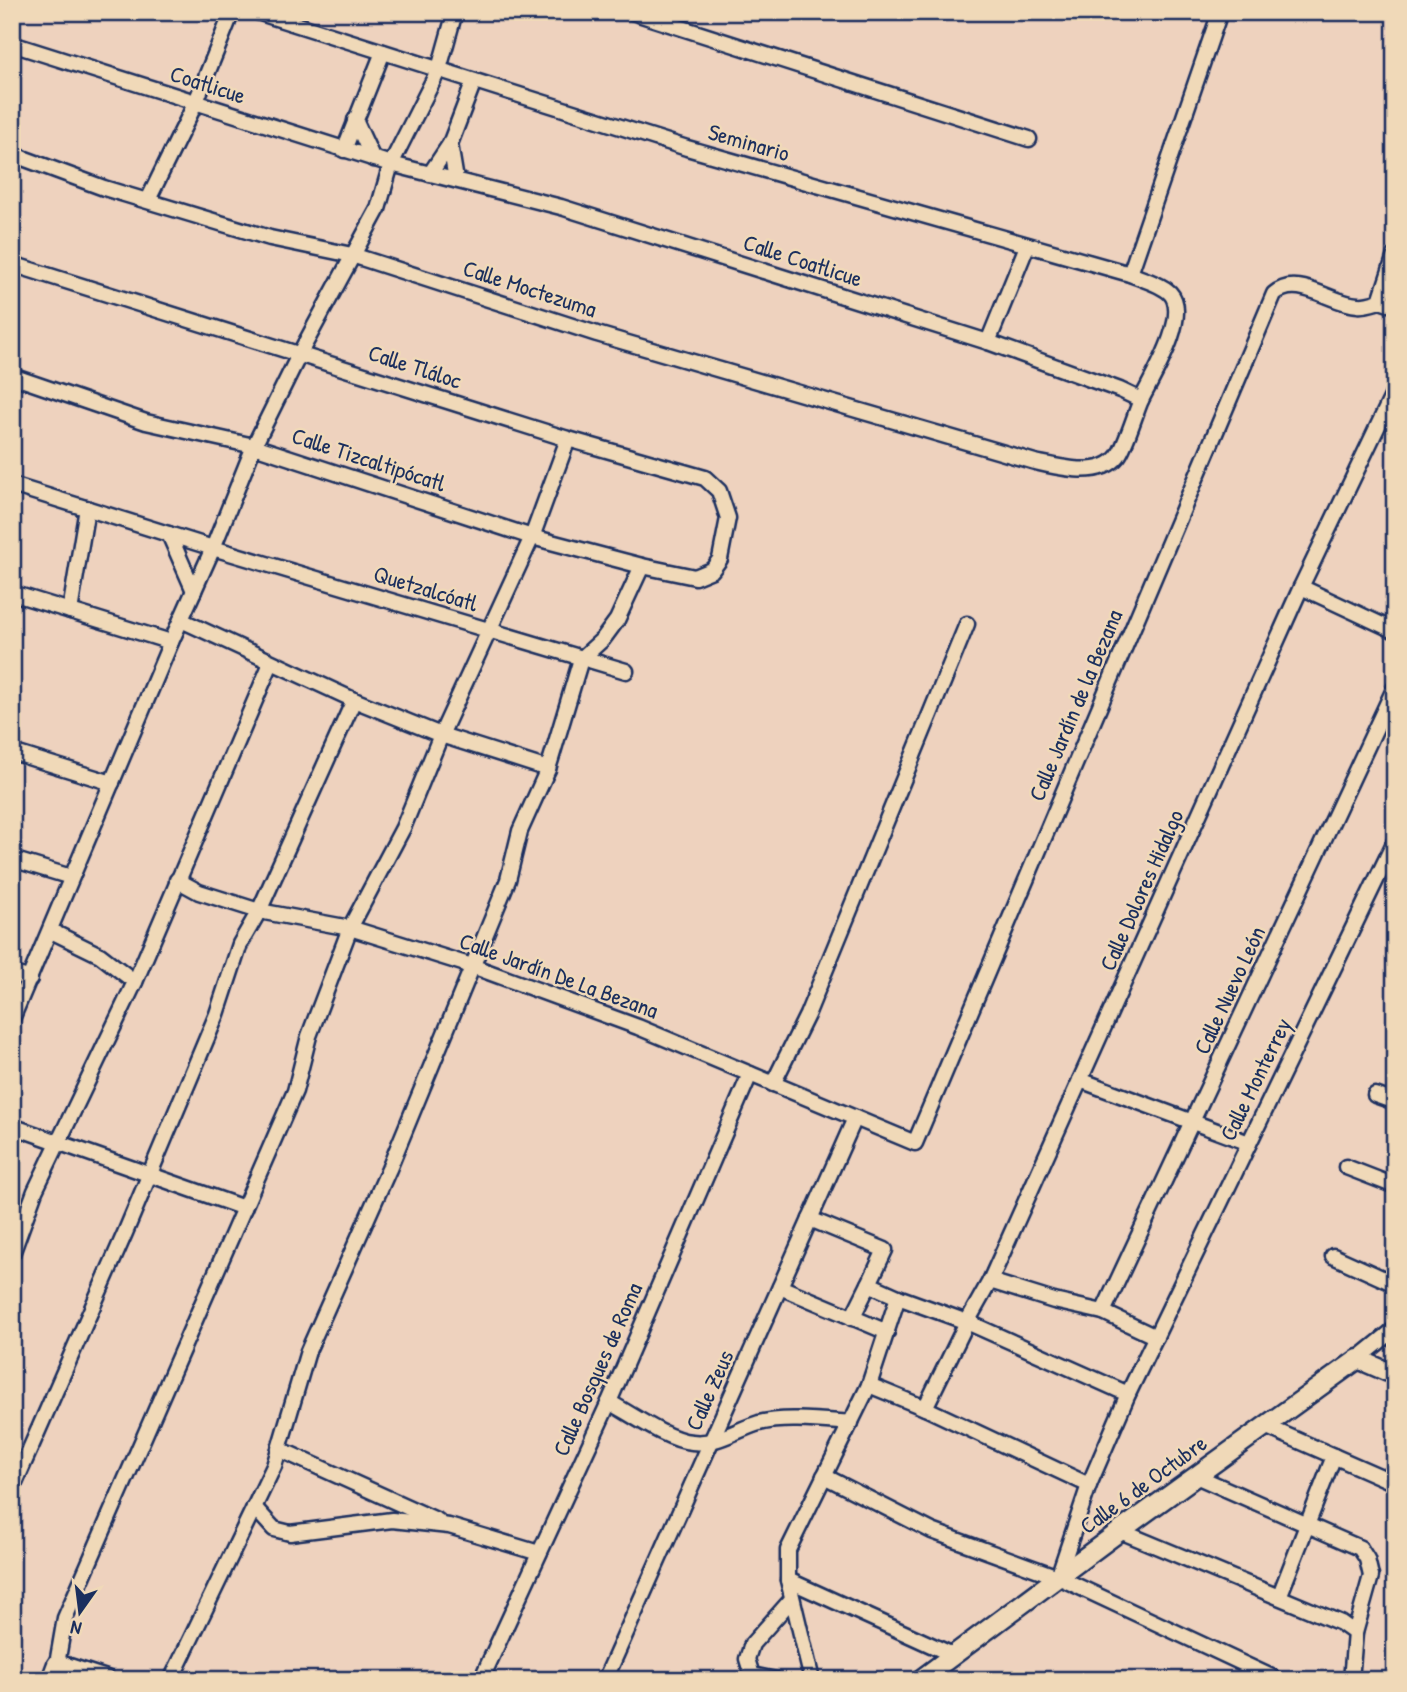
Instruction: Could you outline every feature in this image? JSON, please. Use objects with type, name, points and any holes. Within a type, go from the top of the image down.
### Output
[{"type":"street","points":[[148,200],[194,104],[232,12]]},
{"type":"street","name":"Seminario","points":[[257,12],[687,148],[1130,274],[1168,291],[1176,301],[1177,316],[1166,350],[1141,400]]},
{"type":"street","points":[[12,1019],[254,446],[300,353],[378,209],[391,164],[439,69],[455,12]]},
{"type":"street","points":[[632,12],[1029,139]]},
{"type":"street","points":[[1130,274],[1220,12]]},
{"type":"street","name":"Coatlicue","points":[[12,44],[194,104],[391,164]]},
{"type":"street","points":[[344,150],[383,52]]},
{"type":"street","points":[[430,174],[450,144],[474,81]]},
{"type":"street","points":[[355,120],[373,159]]},
{"type":"street","points":[[450,144],[456,180]]},
{"type":"street","name":"Calle Moctezuma","points":[[12,154],[104,188],[270,238],[352,255],[597,334],[1059,468],[1099,469],[1118,456],[1141,400]]},
{"type":"street","name":"Calle Coatlicue","points":[[391,164],[561,206],[988,342],[1141,400]]},
{"type":"street","points":[[988,342],[1027,246]]},
{"type":"street","points":[[1395,255],[1380,301],[1395,306]]},
{"type":"street","name":"Calle Tláloc","points":[[12,264],[568,439],[705,478],[719,491],[728,517],[720,559],[712,570]]},
{"type":"street","name":"Calle Jardín de la Bezana","points":[[915,1143],[1274,294],[1281,288],[1293,285],[1357,305],[1380,301]]},
{"type":"street","name":"Calle Tizcaltipócatl","points":[[12,376],[146,422],[254,446],[532,537],[695,577],[712,570]]},
{"type":"street","name":"Calle Dolores Hidalgo","points":[[925,1408],[990,1281],[1301,587],[1395,390]]},
{"type":"street","points":[[106,1680],[54,1672],[65,1618],[295,1091],[309,1035],[350,928],[403,828],[441,735],[532,537],[568,439]]},
{"type":"street","name":"Quetzalcóatl","points":[[12,485],[626,671]]},
{"type":"street","points":[[70,611],[87,508]]},
{"type":"street","points":[[169,534],[194,591]]},
{"type":"street","points":[[170,1680],[274,1466],[308,1351],[389,1169],[508,880],[520,831],[548,769],[581,659],[603,639],[618,620],[642,566]]},
{"type":"street","points":[[1301,587],[1395,631]]},
{"type":"street","points":[[12,593],[171,642]]},
{"type":"street","points":[[181,620],[354,700],[441,735],[548,769]]},
{"type":"street","points":[[773,1084],[807,1015],[967,624]]},
{"type":"street","points":[[12,1254],[35,1191],[135,982],[271,663]]},
{"type":"street","name":"Calle Nuevo León","points":[[1102,1312],[1395,687]]},
{"type":"street","points":[[12,1490],[218,1014],[240,944],[260,911],[354,700]]},
{"type":"street","points":[[12,752],[112,783]]},
{"type":"street","name":"Calle Monterrey","points":[[1058,1577],[1089,1485],[1128,1394],[1395,841]]},
{"type":"street","points":[[12,859],[71,877]]},
{"type":"street","name":"Calle Jardín De La Bezana","points":[[177,880],[199,892],[260,911],[350,928],[472,966],[638,1027],[915,1143]]},
{"type":"street","points":[[51,931],[100,955],[135,982]]},
{"type":"street","points":[[12,973],[30,979]]},
{"type":"street","name":"Calle Bosques de Roma","points":[[481,1680],[608,1402],[750,1074]]},
{"type":"street","points":[[1080,1080],[1194,1120],[1249,1143]]},
{"type":"street","points":[[1375,1095],[1395,1102]]},
{"type":"street","name":"Calle Zeus","points":[[605,1680],[855,1118]]},
{"type":"street","points":[[12,1126],[244,1208]]},
{"type":"street","points":[[1346,1167],[1395,1186]]},
{"type":"street","points":[[810,1219],[885,1250],[852,1318]]},
{"type":"street","points":[[1332,1256],[1395,1284]]},
{"type":"street","points":[[990,1281],[1054,1301],[1102,1312],[1156,1337]]},
{"type":"street","points":[[869,1284],[967,1322],[1128,1394]]},
{"type":"street","points":[[779,1287],[887,1332]]},
{"type":"street","points":[[812,1680],[788,1580],[788,1550],[869,1385],[898,1297]]},
{"type":"street","name":"Calle 6 de Octubre","points":[[920,1680],[1358,1359],[1395,1329]]},
{"type":"street","points":[[1358,1359],[1395,1375]]},
{"type":"street","points":[[869,1385],[925,1408],[1089,1485]]},
{"type":"street","points":[[608,1402],[668,1434],[690,1442],[711,1442],[761,1423],[812,1420],[851,1423]]},
{"type":"street","points":[[1265,1426],[1395,1483]]},
{"type":"street","points":[[279,1449],[449,1526],[539,1553]]},
{"type":"street","points":[[1279,1597],[1334,1456]]},
{"type":"street","points":[[824,1476],[932,1531],[1058,1577],[1278,1680]]},
{"type":"street","points":[[1196,1476],[1360,1548],[1367,1559],[1371,1576],[1355,1633],[1351,1680]]},
{"type":"street","points":[[392,1520],[400,1503]]},
{"type":"street","points":[[254,1507],[274,1529],[290,1533],[392,1520],[449,1526]]},
{"type":"street","points":[[1120,1531],[1341,1623],[1355,1633]]},
{"type":"street","points":[[788,1580],[953,1655]]},
{"type":"street","points":[[776,1680],[752,1675],[747,1659],[752,1644],[792,1599]]}]
